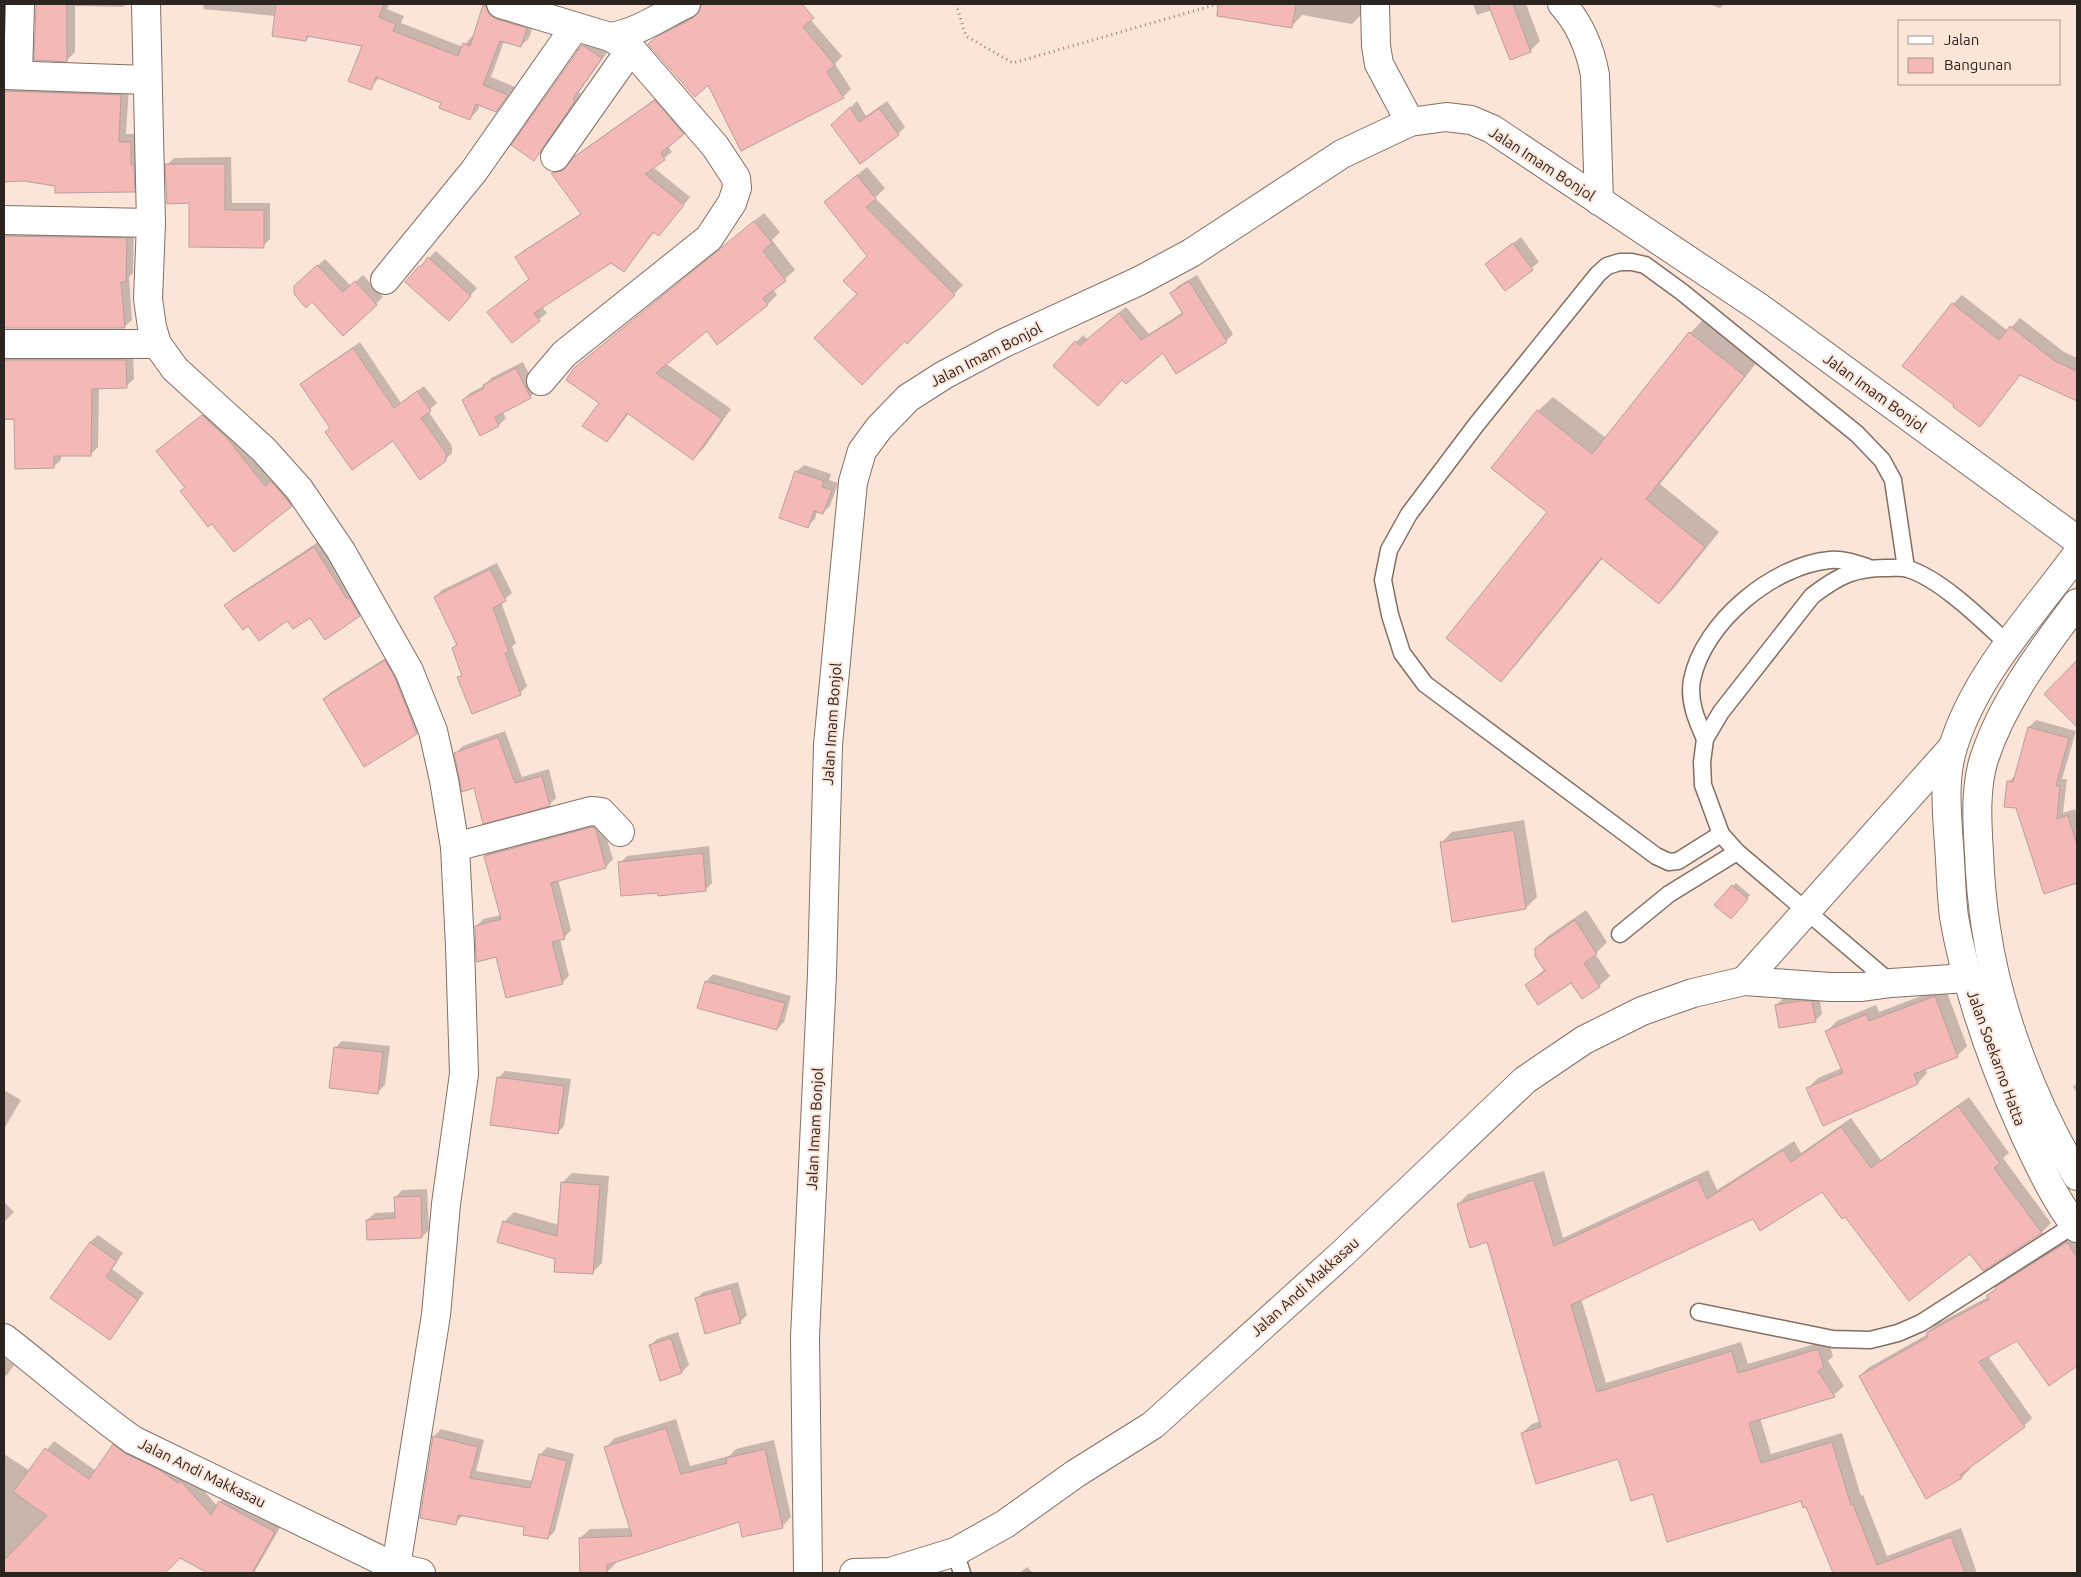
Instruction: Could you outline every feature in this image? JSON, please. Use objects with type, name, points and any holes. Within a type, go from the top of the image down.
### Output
[{"type":"street","points":[[20,4],[11,75],[147,80]]},
{"type":"street","points":[[146,4],[151,223],[148,299],[152,327],[157,344],[175,369],[264,450],[299,489],[341,551],[409,671],[433,731],[444,780],[455,847],[464,1074],[446,1204],[436,1315],[404,1571]]},
{"type":"street","points":[[500,4],[620,43],[715,146],[728,163],[736,178],[737,188],[732,202],[710,238],[564,354],[541,381]]},
{"type":"street","points":[[555,157],[620,43],[629,32],[686,4]]},
{"type":"street","points":[[1375,4],[1378,64],[1410,122]]},
{"type":"street","points":[[1562,4],[1573,16],[1592,57],[1595,75],[1599,201]]},
{"type":"street","points":[[385,280],[474,171],[575,27]]},
{"type":"street","name":"Jalan Imam Bonjol","points":[[808,1573],[805,1338],[822,974],[828,745],[853,482],[862,451],[878,428],[908,398],[944,375],[1004,343],[1139,281],[1191,253],[1342,154],[1410,122],[1446,117],[1471,120],[1492,129],[1760,308],[2077,540]]},
{"type":"street","points":[[4,220],[151,223]]},
{"type":"street","points":[[4,344],[157,344]]},
{"type":"street","name":"Jalan Soekarno Hatta","points":[[2076,1225],[2047,1179],[2014,1110],[1982,1030],[1967,978],[1954,915],[1946,786],[1952,748],[1973,700],[2008,644],[2077,554]]},
{"type":"street","name":"Jalan Soekarno Hatta","points":[[2077,603],[2022,680],[1996,727],[1984,760],[1978,789],[1981,886],[1986,929],[1998,983],[2013,1034],[2032,1083],[2051,1127],[2077,1176]]},
{"type":"street","points":[[1744,981],[1952,748]]},
{"type":"street","points":[[455,847],[591,811],[601,812],[620,832]]},
{"type":"street","name":"Jalan Andi Makkasau","points":[[854,1573],[890,1572],[959,1563],[1004,1524],[1075,1474],[1153,1425],[1342,1254],[1525,1080],[1584,1040],[1642,1011],[1693,993],[1744,981],[1830,987],[1862,987],[1891,983],[1967,978],[1998,983]]},
{"type":"street","name":"Jalan Andi Makkasau","points":[[4,1338],[46,1370],[100,1417],[133,1440],[404,1571]]},
{"type":"lane","points":[[1721,834],[1678,861],[1668,862],[1656,856],[1426,684],[1402,653],[1390,614],[1383,580],[1389,550],[1409,514],[1476,425],[1598,274],[1607,266],[1620,262],[1632,262],[1645,265],[1682,292],[1857,434],[1882,460],[1893,480],[1906,568]]},
{"type":"lane","points":[[1706,738],[1696,719],[1692,703],[1691,682],[1702,652],[1721,625],[1746,598],[1768,582],[1794,569],[1812,563],[1832,560],[1850,561],[1870,568]]},
{"type":"lane","points":[[1891,983],[1737,852],[1721,834],[1703,785],[1702,762],[1706,738],[1721,712],[1812,596],[1829,583],[1850,572],[1870,568],[1906,568],[1934,581],[2008,644]]},
{"type":"lane","points":[[1620,934],[1668,894],[1737,852]]},
{"type":"lane","points":[[1699,1312],[1833,1340],[1870,1340],[1898,1332],[1921,1322],[2076,1225]]},
{"type":"path","points":[[956,4],[966,36],[1013,63],[1218,4]]},
{"type":"building","points":[[36,4],[67,4],[67,62],[34,60]]},
{"type":"building","points":[[276,4],[384,4],[379,17],[396,24],[393,31],[458,56],[463,43],[470,46],[483,5],[486,6],[489,14],[496,19],[527,28],[521,47],[500,41],[483,85],[508,95],[496,112],[476,104],[470,120],[439,108],[441,103],[376,77],[371,90],[348,81],[362,46],[307,36],[306,41],[272,36]]},
{"type":"building","points":[[701,4],[802,4],[814,18],[803,27],[835,65],[827,72],[844,98],[741,151],[708,85],[695,97],[648,44],[656,37],[693,18],[699,12]]},
{"type":"building","points":[[1218,4],[1296,4],[1292,28],[1217,16]]},
{"type":"building","points":[[1488,4],[1513,4],[1531,52],[1510,60]]},
{"type":"building","points":[[582,45],[602,58],[573,99],[575,101],[534,161],[511,145]]},
{"type":"building","points":[[4,91],[121,95],[119,142],[131,142],[131,165],[134,165],[135,192],[55,193],[55,186],[24,181],[4,182]]},
{"type":"building","points":[[655,100],[684,134],[661,153],[665,160],[645,174],[684,205],[659,236],[653,232],[624,272],[611,263],[534,313],[540,321],[512,343],[487,312],[529,279],[515,257],[581,214],[551,173],[562,171],[574,157]]},
{"type":"building","points":[[850,107],[859,122],[879,108],[899,135],[860,164],[831,125]]},
{"type":"building","points":[[165,164],[225,164],[225,210],[264,210],[264,248],[189,247],[189,203],[167,204]]},
{"type":"building","points":[[857,175],[876,199],[866,207],[955,295],[907,344],[905,341],[862,385],[814,338],[857,294],[843,281],[867,256],[824,202]]},
{"type":"building","points":[[754,221],[772,243],[763,251],[786,281],[763,298],[768,305],[717,345],[707,331],[656,373],[722,419],[693,460],[627,413],[607,442],[582,426],[599,403],[566,380],[574,368]]},
{"type":"building","points":[[4,236],[127,238],[126,282],[121,282],[125,328],[4,328]]},
{"type":"building","points":[[1513,243],[1533,270],[1505,291],[1485,264]]},
{"type":"building","points":[[428,257],[471,296],[449,321],[405,282],[419,266],[421,267]]},
{"type":"building","points":[[317,265],[343,292],[355,281],[377,305],[343,336],[312,302],[306,308],[294,294],[294,286]]},
{"type":"building","points":[[1189,281],[1227,342],[1176,374],[1163,353],[1126,384],[1122,380],[1098,406],[1053,366],[1075,341],[1080,345],[1119,313],[1141,340],[1183,314],[1170,293]]},
{"type":"building","points":[[1952,303],[1999,340],[2010,326],[2055,361],[2077,371],[2077,401],[2020,375],[1980,427],[1953,407],[1954,405],[1902,366]]},
{"type":"building","points":[[1689,332],[1745,376],[1646,499],[1705,547],[1659,604],[1601,558],[1501,682],[1446,638],[1547,512],[1491,468],[1537,410],[1592,454]]},
{"type":"building","points":[[353,348],[394,408],[417,391],[431,411],[421,418],[446,453],[446,461],[420,480],[393,441],[352,470],[325,432],[330,428],[300,384]]},
{"type":"building","points":[[4,360],[126,360],[127,388],[92,389],[91,456],[54,456],[54,468],[15,469],[14,419],[4,419]]},
{"type":"building","points":[[516,368],[531,398],[495,417],[499,426],[480,436],[462,400],[484,388],[483,385]]},
{"type":"building","points":[[202,415],[227,438],[265,486],[271,481],[292,506],[234,552],[212,524],[208,527],[180,491],[185,488],[156,451]]},
{"type":"building","points":[[795,471],[824,481],[822,487],[832,490],[823,514],[814,511],[808,528],[779,518]]},
{"type":"building","points":[[314,547],[360,616],[325,640],[310,618],[293,629],[287,621],[259,641],[248,626],[243,630],[224,605]]},
{"type":"building","points":[[490,569],[506,601],[493,608],[509,652],[505,653],[521,695],[472,714],[457,677],[462,676],[452,648],[457,645],[434,597]]},
{"type":"building","points":[[385,660],[395,678],[417,734],[364,767],[323,699]]},
{"type":"building","points":[[2077,660],[2077,727],[2044,694]]},
{"type":"building","points":[[2028,727],[2069,738],[2056,786],[2060,786],[2057,819],[2068,815],[2077,845],[2077,883],[2044,894],[2016,808],[2004,807],[2007,781],[2013,782]]},
{"type":"building","points":[[498,737],[515,783],[542,776],[550,806],[483,824],[474,788],[462,792],[454,753]]},
{"type":"building","points":[[592,827],[596,830],[606,868],[551,883],[565,939],[552,942],[563,984],[506,998],[496,957],[477,962],[476,958],[475,926],[501,919],[484,856]]},
{"type":"building","points":[[1514,830],[1526,909],[1452,922],[1440,842]]},
{"type":"building","points":[[703,853],[706,891],[658,896],[658,893],[621,896],[618,862]]},
{"type":"building","points":[[1732,885],[1748,899],[1731,919],[1714,905]]},
{"type":"building","points":[[1575,920],[1597,954],[1584,963],[1600,987],[1582,999],[1571,983],[1538,1005],[1525,985],[1545,971],[1535,956],[1535,948]]},
{"type":"building","points":[[705,981],[785,1003],[777,1030],[697,1008]]},
{"type":"building","points":[[1935,996],[1958,1057],[1914,1074],[1918,1084],[1823,1126],[1806,1088],[1843,1073],[1825,1031],[1867,1014],[1869,1021]]},
{"type":"building","points":[[1812,1001],[1816,1022],[1779,1028],[1775,1005]]},
{"type":"building","points":[[334,1047],[383,1052],[378,1094],[329,1088]]},
{"type":"building","points":[[497,1077],[564,1086],[558,1134],[490,1125]]},
{"type":"building","points":[[1958,1106],[2000,1163],[1994,1168],[2042,1233],[1983,1271],[1970,1254],[1909,1301],[1845,1217],[1842,1219],[1822,1192],[1760,1231],[1753,1219],[1571,1305],[1597,1392],[1732,1351],[1738,1373],[1818,1349],[1824,1367],[1818,1371],[1835,1397],[1749,1423],[1761,1463],[1832,1442],[1851,1505],[1853,1504],[1877,1565],[1951,1537],[1965,1573],[1833,1573],[1806,1507],[1803,1508],[1801,1501],[1667,1542],[1653,1494],[1631,1501],[1618,1459],[1536,1484],[1521,1433],[1541,1427],[1487,1242],[1470,1248],[1457,1204],[1534,1180],[1554,1246],[1698,1179],[1707,1199],[1783,1150],[1791,1162],[1841,1127],[1871,1168]]},
{"type":"building","points":[[561,1182],[600,1185],[593,1274],[554,1272],[555,1259],[497,1242],[503,1221],[557,1236]]},
{"type":"building","points":[[421,1196],[422,1238],[367,1240],[366,1220],[395,1218],[394,1197]]},
{"type":"building","points":[[90,1242],[117,1261],[106,1277],[138,1300],[110,1340],[50,1298]]},
{"type":"building","points":[[2067,1242],[2077,1257],[2077,1366],[2049,1386],[2017,1341],[1979,1362],[2025,1427],[1960,1475],[1962,1478],[1926,1499],[1859,1376],[1928,1337],[1926,1333],[1989,1299],[1986,1296],[1996,1289],[1995,1287]]},
{"type":"building","points":[[731,1288],[741,1323],[705,1334],[695,1298]]},
{"type":"building","points":[[671,1338],[682,1373],[660,1381],[649,1345]]},
{"type":"building","points":[[666,1428],[681,1474],[727,1463],[726,1458],[765,1449],[783,1528],[742,1537],[739,1522],[607,1565],[607,1573],[580,1573],[579,1538],[632,1536],[604,1447]]},
{"type":"building","points":[[433,1436],[478,1447],[470,1478],[530,1488],[539,1454],[567,1461],[548,1539],[523,1535],[524,1527],[458,1515],[456,1525],[420,1518]]},
{"type":"building","points":[[113,1444],[126,1454],[158,1469],[178,1483],[181,1481],[211,1515],[219,1501],[275,1532],[252,1573],[208,1573],[180,1558],[165,1573],[4,1573],[4,1560],[47,1516],[13,1492],[45,1448],[89,1479]]}]
